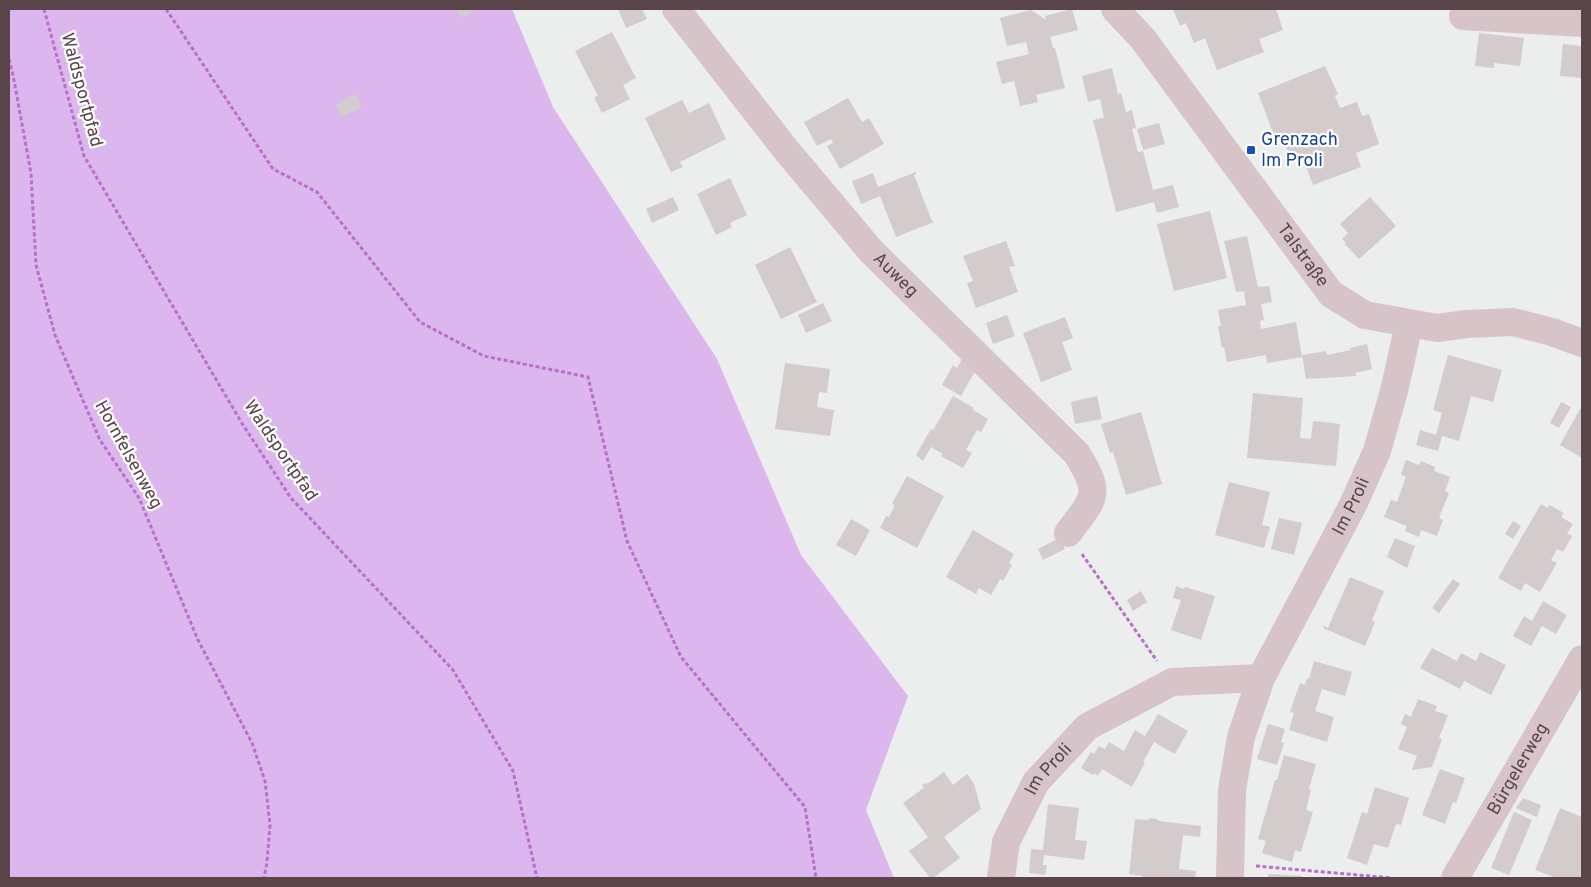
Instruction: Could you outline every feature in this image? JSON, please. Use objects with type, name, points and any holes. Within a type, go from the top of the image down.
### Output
[{"type":"street","name":"Auweg","points":[[676,9],[787,151],[871,251],[1077,454],[1089,474],[1094,489],[1090,504],[1068,533]]},
{"type":"street","name":"Talstraße","points":[[1115,9],[1143,39],[1332,294],[1365,315],[1409,324],[1437,328],[1467,324],[1513,322],[1552,332],[1582,343]]},
{"type":"street","points":[[1463,16],[1582,22]]},
{"type":"street","name":"Im Proli","points":[[1230,871],[1232,790],[1241,737],[1261,678],[1353,505],[1378,451],[1409,324]]},
{"type":"street","name":"Bürgelerweg","points":[[1455,878],[1582,659]]},
{"type":"street","name":"Im Proli","points":[[1001,878],[1006,842],[1036,782],[1087,727],[1172,682],[1261,678]]},
{"type":"path","name":"Waldsportpfad","points":[[44,9],[84,156],[243,425],[291,498],[453,670],[513,771],[537,878]]},
{"type":"path","points":[[166,9],[273,169],[318,192],[420,322],[484,356],[588,377],[627,541],[681,656],[806,807],[816,878]]},
{"type":"path","name":"Hornfelsenweg","points":[[9,59],[30,172],[36,265],[55,335],[100,440],[139,498],[198,640],[252,743],[265,781],[270,825],[268,862],[264,878]]},
{"type":"path","points":[[1068,533],[1172,682]]},
{"type":"path","points":[[1230,871],[1392,878]]},
{"type":"shaded area","points":[[9,9],[512,9],[553,107],[717,359],[801,555],[908,696],[866,810],[894,878],[9,878]]},
{"type":"building","points":[[456,9],[473,9],[474,12],[461,18]]},
{"type":"building","points":[[618,9],[642,9],[647,19],[626,28]]},
{"type":"building","points":[[1072,9],[1078,30],[1050,37],[1053,48],[1055,48],[1065,88],[1036,95],[1038,102],[1020,106],[1014,81],[1002,84],[996,62],[1029,54],[1026,42],[1007,46],[1000,18],[1031,10],[1046,20],[1045,16]]},
{"type":"building","points":[[1173,9],[1276,9],[1283,30],[1259,39],[1264,52],[1217,70],[1205,38],[1194,43],[1186,23],[1180,26]]},
{"type":"building","points":[[612,32],[636,78],[623,85],[630,99],[602,113],[594,97],[598,96],[575,51]]},
{"type":"building","points":[[1479,33],[1524,38],[1520,66],[1494,63],[1494,68],[1475,66]]},
{"type":"building","points":[[1563,44],[1582,46],[1582,78],[1560,76]]},
{"type":"building","points":[[1325,66],[1338,94],[1335,96],[1340,108],[1357,102],[1362,116],[1369,114],[1379,144],[1356,153],[1361,167],[1313,185],[1301,153],[1290,157],[1283,138],[1276,141],[1258,93]]},
{"type":"building","points":[[1112,68],[1118,94],[1121,93],[1126,112],[1132,110],[1136,128],[1132,129],[1138,152],[1143,151],[1153,190],[1173,185],[1179,207],[1157,213],[1154,202],[1116,212],[1093,120],[1104,118],[1100,99],[1088,102],[1082,76]]},
{"type":"building","points":[[356,93],[362,107],[342,117],[336,104]]},
{"type":"building","points":[[848,98],[862,122],[869,118],[884,144],[840,169],[827,146],[833,143],[831,139],[817,146],[804,122]]},
{"type":"building","points":[[682,100],[689,113],[709,103],[726,139],[680,162],[683,167],[671,172],[645,118]]},
{"type":"building","points":[[1159,123],[1165,144],[1143,150],[1137,129]]},
{"type":"building","points":[[916,172],[914,175],[934,222],[896,237],[880,196],[861,204],[852,181],[873,173],[878,187]]},
{"type":"building","points":[[730,178],[747,215],[730,223],[732,227],[716,235],[697,194]]},
{"type":"building","points":[[673,197],[679,210],[652,223],[646,209]]},
{"type":"building","points":[[1370,197],[1396,226],[1359,259],[1342,239],[1348,233],[1340,224]]},
{"type":"building","points":[[1210,211],[1227,278],[1174,291],[1157,224]]},
{"type":"building","points":[[1247,236],[1258,287],[1269,286],[1272,302],[1261,304],[1264,320],[1260,321],[1261,329],[1296,322],[1302,357],[1267,363],[1266,355],[1227,362],[1218,326],[1221,326],[1218,310],[1246,305],[1244,291],[1236,292],[1224,241]]},
{"type":"building","points":[[1006,241],[1015,266],[1009,267],[1018,292],[976,308],[967,283],[973,281],[963,256]]},
{"type":"building","points":[[790,247],[817,302],[781,319],[755,265]]},
{"type":"building","points":[[823,303],[832,321],[806,333],[798,315]]},
{"type":"building","points":[[1007,315],[1015,336],[993,344],[986,323]]},
{"type":"building","points":[[1065,317],[1073,338],[1062,342],[1072,370],[1041,382],[1023,333]]},
{"type":"building","points":[[1367,344],[1372,369],[1355,373],[1356,376],[1306,379],[1302,355],[1326,351],[1327,355],[1351,350],[1350,348]]},
{"type":"building","points":[[1448,355],[1502,370],[1493,402],[1471,396],[1459,441],[1442,436],[1438,451],[1416,445],[1420,430],[1436,435],[1442,413],[1433,410]]},
{"type":"building","points":[[963,357],[977,368],[961,396],[942,385],[953,365],[957,368]]},
{"type":"building","points":[[785,363],[830,369],[827,393],[819,392],[817,407],[834,410],[830,436],[775,429]]},
{"type":"building","points":[[1253,393],[1303,398],[1300,438],[1311,439],[1313,421],[1340,424],[1336,466],[1247,458]]},
{"type":"building","points":[[953,396],[974,408],[973,410],[988,419],[981,432],[977,430],[966,450],[972,453],[963,468],[941,456],[943,454],[931,447],[923,461],[916,455]]},
{"type":"building","points":[[1097,396],[1102,419],[1075,424],[1071,402]]},
{"type":"building","points":[[1561,402],[1571,407],[1559,428],[1550,423]]},
{"type":"building","points":[[1580,409],[1582,411],[1582,458],[1560,445]]},
{"type":"building","points":[[1141,412],[1162,484],[1126,495],[1113,452],[1110,453],[1101,424]]},
{"type":"building","points":[[1406,460],[1419,465],[1421,461],[1435,467],[1434,471],[1450,477],[1445,491],[1449,493],[1439,518],[1443,520],[1437,536],[1421,530],[1419,537],[1405,531],[1407,526],[1384,517],[1391,500],[1397,502],[1406,477],[1401,474]]},
{"type":"building","points":[[907,476],[944,496],[917,548],[880,528],[886,516],[889,517],[895,505],[892,504]]},
{"type":"building","points":[[1229,482],[1270,492],[1262,525],[1270,527],[1264,548],[1215,535]]},
{"type":"building","points":[[1541,504],[1548,508],[1549,505],[1564,513],[1561,517],[1573,524],[1567,533],[1572,536],[1563,552],[1557,549],[1551,560],[1557,563],[1540,592],[1525,583],[1521,591],[1498,578]]},
{"type":"building","points":[[1279,518],[1302,523],[1294,555],[1271,549]]},
{"type":"building","points":[[851,519],[870,530],[856,556],[836,545]]},
{"type":"building","points":[[1513,521],[1521,526],[1513,539],[1505,534]]},
{"type":"building","points":[[973,530],[1014,554],[1009,563],[1012,565],[1003,581],[1000,579],[991,595],[979,588],[976,594],[946,577]]},
{"type":"building","points":[[1059,538],[1065,549],[1043,560],[1038,549]]},
{"type":"building","points":[[1395,538],[1415,546],[1407,568],[1387,557]]},
{"type":"building","points":[[1350,577],[1384,591],[1372,620],[1375,622],[1365,646],[1323,628],[1324,626],[1328,628]]},
{"type":"building","points":[[1453,579],[1460,584],[1439,613],[1432,608]]},
{"type":"building","points":[[1176,586],[1215,596],[1201,640],[1171,630],[1181,600],[1173,598]]},
{"type":"building","points":[[1141,591],[1147,602],[1133,611],[1127,600]]},
{"type":"building","points":[[1543,601],[1567,615],[1556,634],[1542,626],[1531,646],[1513,636],[1524,616],[1532,621]]},
{"type":"building","points":[[1432,648],[1457,661],[1461,653],[1476,661],[1480,652],[1506,665],[1491,695],[1464,681],[1460,689],[1420,668]]},
{"type":"building","points":[[1314,661],[1352,672],[1345,696],[1322,689],[1315,711],[1334,717],[1327,742],[1289,730],[1294,713],[1290,712],[1300,683],[1305,685],[1307,678],[1309,679]]},
{"type":"building","points":[[1418,699],[1437,706],[1435,711],[1448,715],[1439,738],[1442,739],[1432,767],[1412,770],[1417,756],[1398,749],[1407,727],[1401,724],[1405,714],[1411,717]]},
{"type":"building","points":[[1158,714],[1188,731],[1175,754],[1154,742],[1132,787],[1102,769],[1098,776],[1081,768],[1091,752],[1094,754],[1099,746],[1105,749],[1109,742],[1124,751],[1135,730],[1145,736]]},
{"type":"building","points":[[1268,724],[1285,729],[1281,742],[1284,743],[1277,765],[1257,759]]},
{"type":"building","points":[[1284,755],[1316,764],[1309,789],[1311,790],[1306,810],[1313,812],[1301,852],[1295,850],[1292,862],[1262,853],[1266,841],[1258,839]]},
{"type":"building","points":[[1440,769],[1465,778],[1456,803],[1453,802],[1445,824],[1422,815]]},
{"type":"building","points":[[944,772],[953,785],[967,774],[974,784],[981,809],[944,837],[960,858],[933,878],[930,878],[909,851],[928,837],[903,803],[924,788],[922,785],[927,784]]},
{"type":"building","points":[[1375,787],[1409,798],[1401,825],[1396,824],[1388,848],[1374,844],[1367,865],[1347,858],[1362,812],[1367,814]]},
{"type":"building","points":[[1523,798],[1541,805],[1537,817],[1516,808]]},
{"type":"building","points":[[1048,804],[1079,808],[1075,840],[1087,841],[1084,860],[1044,855],[1043,865],[1047,865],[1045,875],[1029,873],[1031,849],[1043,850]]},
{"type":"building","points":[[1560,808],[1582,817],[1582,878],[1556,878],[1535,870]]},
{"type":"building","points":[[1514,812],[1532,820],[1509,875],[1491,868]]},
{"type":"building","points":[[1150,818],[1159,821],[1201,826],[1200,837],[1183,835],[1179,869],[1196,871],[1195,878],[1142,878],[1142,876],[1129,874],[1135,819],[1148,820]]},
{"type":"building","points":[[1268,874],[1302,876],[1302,878],[1268,878]]},
{"type":"place","name":"Grenzach Im Proli","points":[[1251,150]]}]
